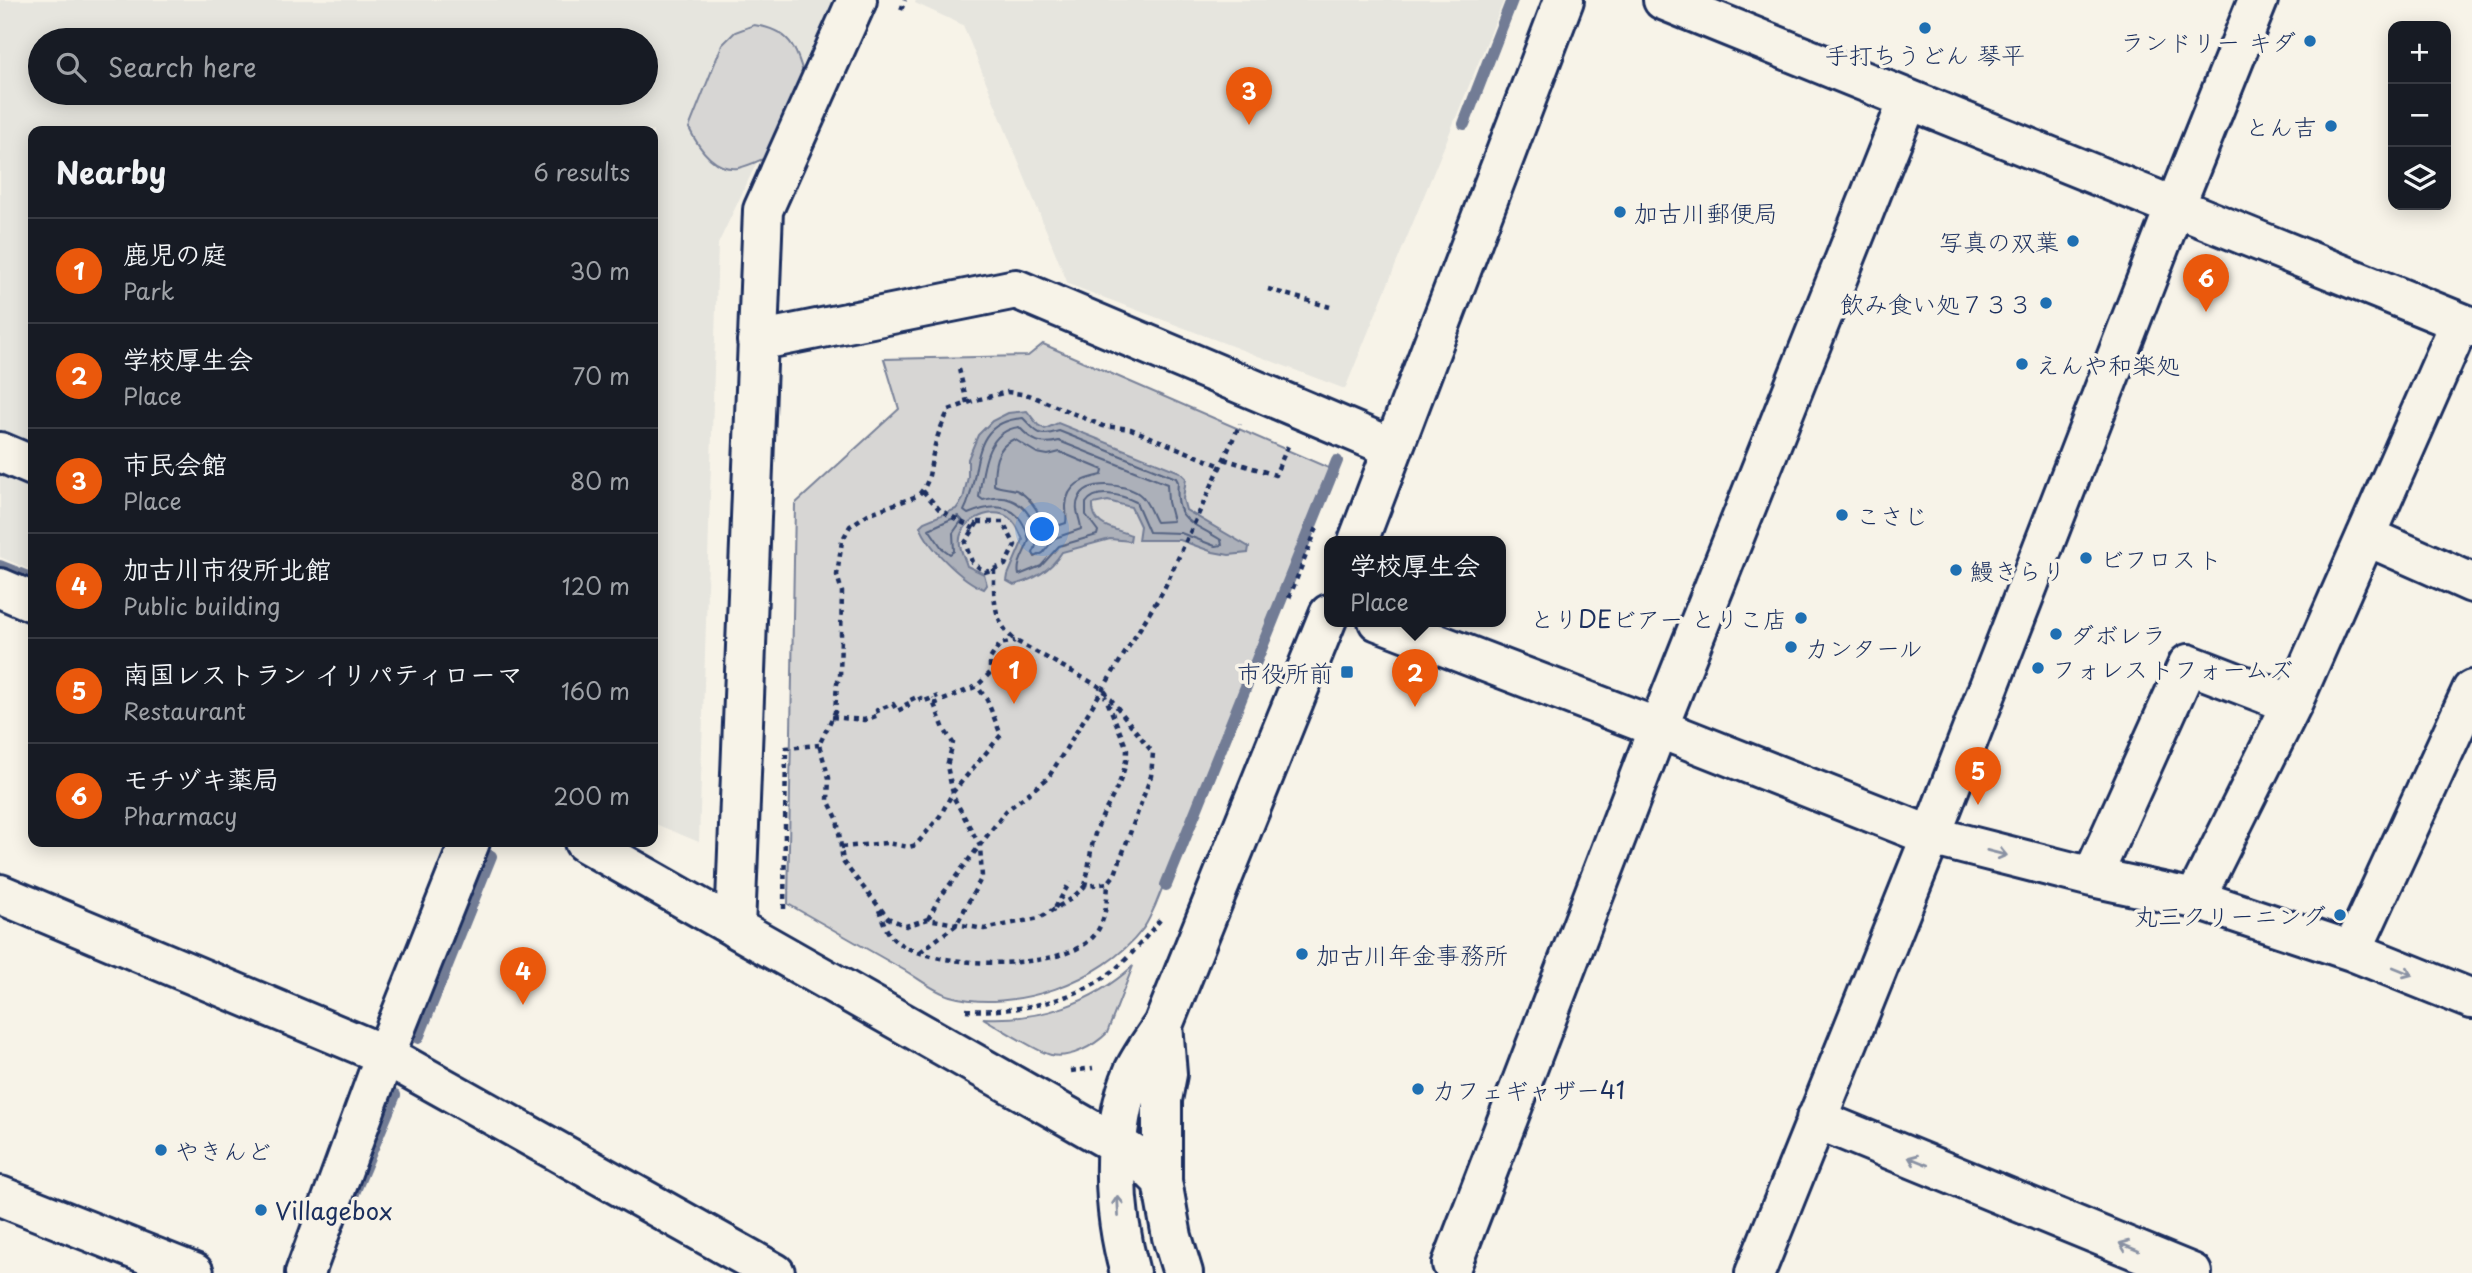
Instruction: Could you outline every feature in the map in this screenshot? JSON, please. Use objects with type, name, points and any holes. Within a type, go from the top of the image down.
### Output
[{"type":"street","points":[[735,928],[763,210],[857,0]]},
{"type":"street","points":[[1359,536],[1564,0]]},
{"type":"street","points":[[1663,0],[2466,325],[2366,536],[2292,704],[2195,899]]},
{"type":"street","points":[[1755,1273],[1931,836],[2258,0]]},
{"type":"street","points":[[1451,1270],[1658,728],[1908,101]]},
{"type":"street","points":[[757,341],[1016,289],[1393,448]]},
{"type":"street","points":[[0,452],[28,464]]},
{"type":"street","points":[[2366,536],[2472,583]]},
{"type":"street","points":[[0,588],[28,600]]},
{"type":"street","points":[[1130,1273],[1119,1220],[1116,1177],[1118,1136],[1134,1072],[1163,1025],[1324,626]]},
{"type":"street","points":[[1393,627],[1931,836],[2092,877],[2195,899],[2352,951],[2472,999]]},
{"type":"street","points":[[2092,877],[2188,664],[2292,704]]},
{"type":"street","points":[[2352,951],[2472,690]]},
{"type":"street","points":[[305,1273],[385,1055],[468,847]]},
{"type":"street","points":[[593,847],[1054,1110],[1118,1136],[1161,1181]]},
{"type":"street","points":[[0,894],[385,1055],[775,1273]]},
{"type":"street","points":[[1163,1025],[1167,1074],[1162,1100],[1161,1181],[1172,1237],[1183,1273]]},
{"type":"street","points":[[1118,1136],[1162,1100]]},
{"type":"street","points":[[1816,1119],[2192,1273]]},
{"type":"street","points":[[0,1196],[194,1273]]},
{"type":"path","points":[[901,10],[905,0]]},
{"type":"path","points":[[1268,289],[1330,307]]},
{"type":"path","points":[[959,369],[967,403]]},
{"type":"path","points":[[1108,883],[1086,886],[1039,919],[984,929],[928,919],[906,926],[888,918],[876,905],[843,862],[838,818],[828,800],[829,778],[819,745],[832,717],[840,678],[842,592],[837,575],[842,541],[850,526],[868,514],[917,496],[923,491],[930,475],[932,455],[940,428],[949,410],[1007,392],[1029,396],[1103,426],[1130,429],[1220,466]]},
{"type":"path","points":[[928,919],[938,900],[1006,811],[1048,778],[1163,591],[1242,418]]},
{"type":"path","points":[[1224,459],[1275,475],[1291,439]]},
{"type":"path","points":[[923,491],[940,510],[974,529]]},
{"type":"path","points":[[1287,604],[1322,514]]},
{"type":"path","points":[[978,522],[1003,522],[1015,545],[1005,565],[985,572],[972,562],[965,543],[974,529],[978,522]]},
{"type":"path","points":[[876,905],[897,942],[920,952],[992,965],[1034,962],[1072,950],[1092,938],[1106,913],[1108,883],[1115,874],[1151,776],[1153,753],[1102,688],[1016,641],[1003,631],[994,596],[994,569]]},
{"type":"path","points":[[832,717],[863,720],[879,715],[877,710],[892,704],[897,711],[908,706],[906,702],[919,696],[922,702],[954,696],[977,686],[990,673],[990,659],[1000,645],[1016,641]]},
{"type":"path","points":[[841,848],[887,843],[909,847],[916,845],[940,816],[953,792],[1001,735],[987,700],[977,686]]},
{"type":"path","points":[[1086,886],[1096,832],[1121,781],[1127,756],[1127,749],[1102,688]]},
{"type":"path","points":[[933,702],[938,696]]},
{"type":"path","points":[[920,952],[956,925],[982,877],[980,846],[953,792],[947,766],[953,743],[933,702]]},
{"type":"path","points":[[784,911],[786,748],[819,745]]},
{"type":"path","points":[[1055,909],[1070,882]]},
{"type":"path","points":[[963,1010],[988,1012],[1020,1009],[1089,986],[1109,974],[1133,953],[1165,914],[1156,939]]},
{"type":"path","points":[[1061,1069],[1075,1072],[1097,1065]]},
{"type":"shaded area","points":[[0,0],[834,0],[718,244],[699,842],[658,825],[658,126],[28,126],[28,569],[0,557]]},
{"type":"shaded area","points":[[916,0],[1504,0],[1345,389],[1068,284],[963,25],[915,3]]},
{"type":"shaded area","points":[[754,25],[777,31],[785,37],[795,51],[806,82],[770,156],[742,167],[729,168],[714,162],[708,156],[689,128],[722,45],[735,32]]},
{"type":"shaded area","points":[[1043,344],[1331,469],[1155,906],[1144,927],[1125,948],[1081,978],[1028,996],[975,1000],[938,991],[788,904],[795,504],[899,409],[884,359],[1028,356]]},
{"type":"shaded area","points":[[1133,966],[1107,1033],[1089,1047],[1074,1053],[1058,1056],[1045,1053],[983,1018],[1024,1016],[1063,1007],[1100,991]]},
{"type":"water","points":[[1027,411],[1038,425],[1045,429],[1058,423],[1180,472],[1186,478],[1183,499],[1186,510],[1249,547],[1248,553],[1229,555],[1213,552],[1180,540],[1138,540],[1140,526],[1131,507],[1108,501],[1093,504],[1096,518],[1105,526],[1131,535],[1130,541],[1110,539],[1062,552],[1041,573],[1014,585],[1007,581],[1008,575],[1023,540],[1011,519],[993,513],[969,523],[960,537],[967,566],[984,574],[987,585],[984,589],[975,585],[938,553],[920,526],[956,509],[963,499],[968,477],[968,459],[978,435],[992,421],[1008,413]]},
{"type":"waterway","points":[[1464,124],[1512,0]]},
{"type":"waterway","points":[[1166,885],[1337,461]]},
{"type":"waterway","points":[[0,566],[28,577]]},
{"type":"waterway","points":[[418,1038],[491,856]]},
{"type":"waterway","points":[[352,1198],[395,1095]]},
{"type":"place","name":"手打ちうどん 琴平","points":[[1925,28]]},
{"type":"place","name":"ランドリー キダ","points":[[2310,41]]},
{"type":"place","name":"市民会館","points":[[1249,125]]},
{"type":"place","name":"とん吉","points":[[2331,126]]},
{"type":"place","name":"加古川郵便局","points":[[1620,212]]},
{"type":"place","name":"写真の双葉","points":[[2073,241]]},
{"type":"place","name":"飲み食い処７３３","points":[[2046,303]]},
{"type":"place","name":"モチヅキ薬局","points":[[2206,312]]},
{"type":"place","name":"えんや和楽処","points":[[2022,364]]},
{"type":"place","name":"こさじ","points":[[1842,515]]},
{"type":"place","name":"ビフロスト","points":[[2086,558]]},
{"type":"place","name":"鰻きらり","points":[[1956,570]]},
{"type":"place","name":"とりDEビアー とりこ店","points":[[1801,618]]},
{"type":"place","name":"ダボレラ","points":[[2056,634]]},
{"type":"place","name":"カンタール","points":[[1791,647]]},
{"type":"place","name":"フォレストフォームズ","points":[[2038,668]]},
{"type":"place","name":"市役所前","points":[[1347,672]]},
{"type":"place","name":"鹿児の庭","points":[[1014,704]]},
{"type":"place","name":"学校厚生会","points":[[1415,707]]},
{"type":"place","name":"南国レストラン イリパティローマ","points":[[1978,805]]},
{"type":"place","name":"丸三クリーニング","points":[[2340,915]]},
{"type":"place","name":"加古川年金事務所","points":[[1302,954]]},
{"type":"place","name":"加古川市役所北館","points":[[523,1005]]},
{"type":"place","name":"カフェギャザー41","points":[[1418,1089]]},
{"type":"place","name":"やきんど","points":[[161,1150]]},
{"type":"place","name":"Villagebox","points":[[261,1210]]}]
